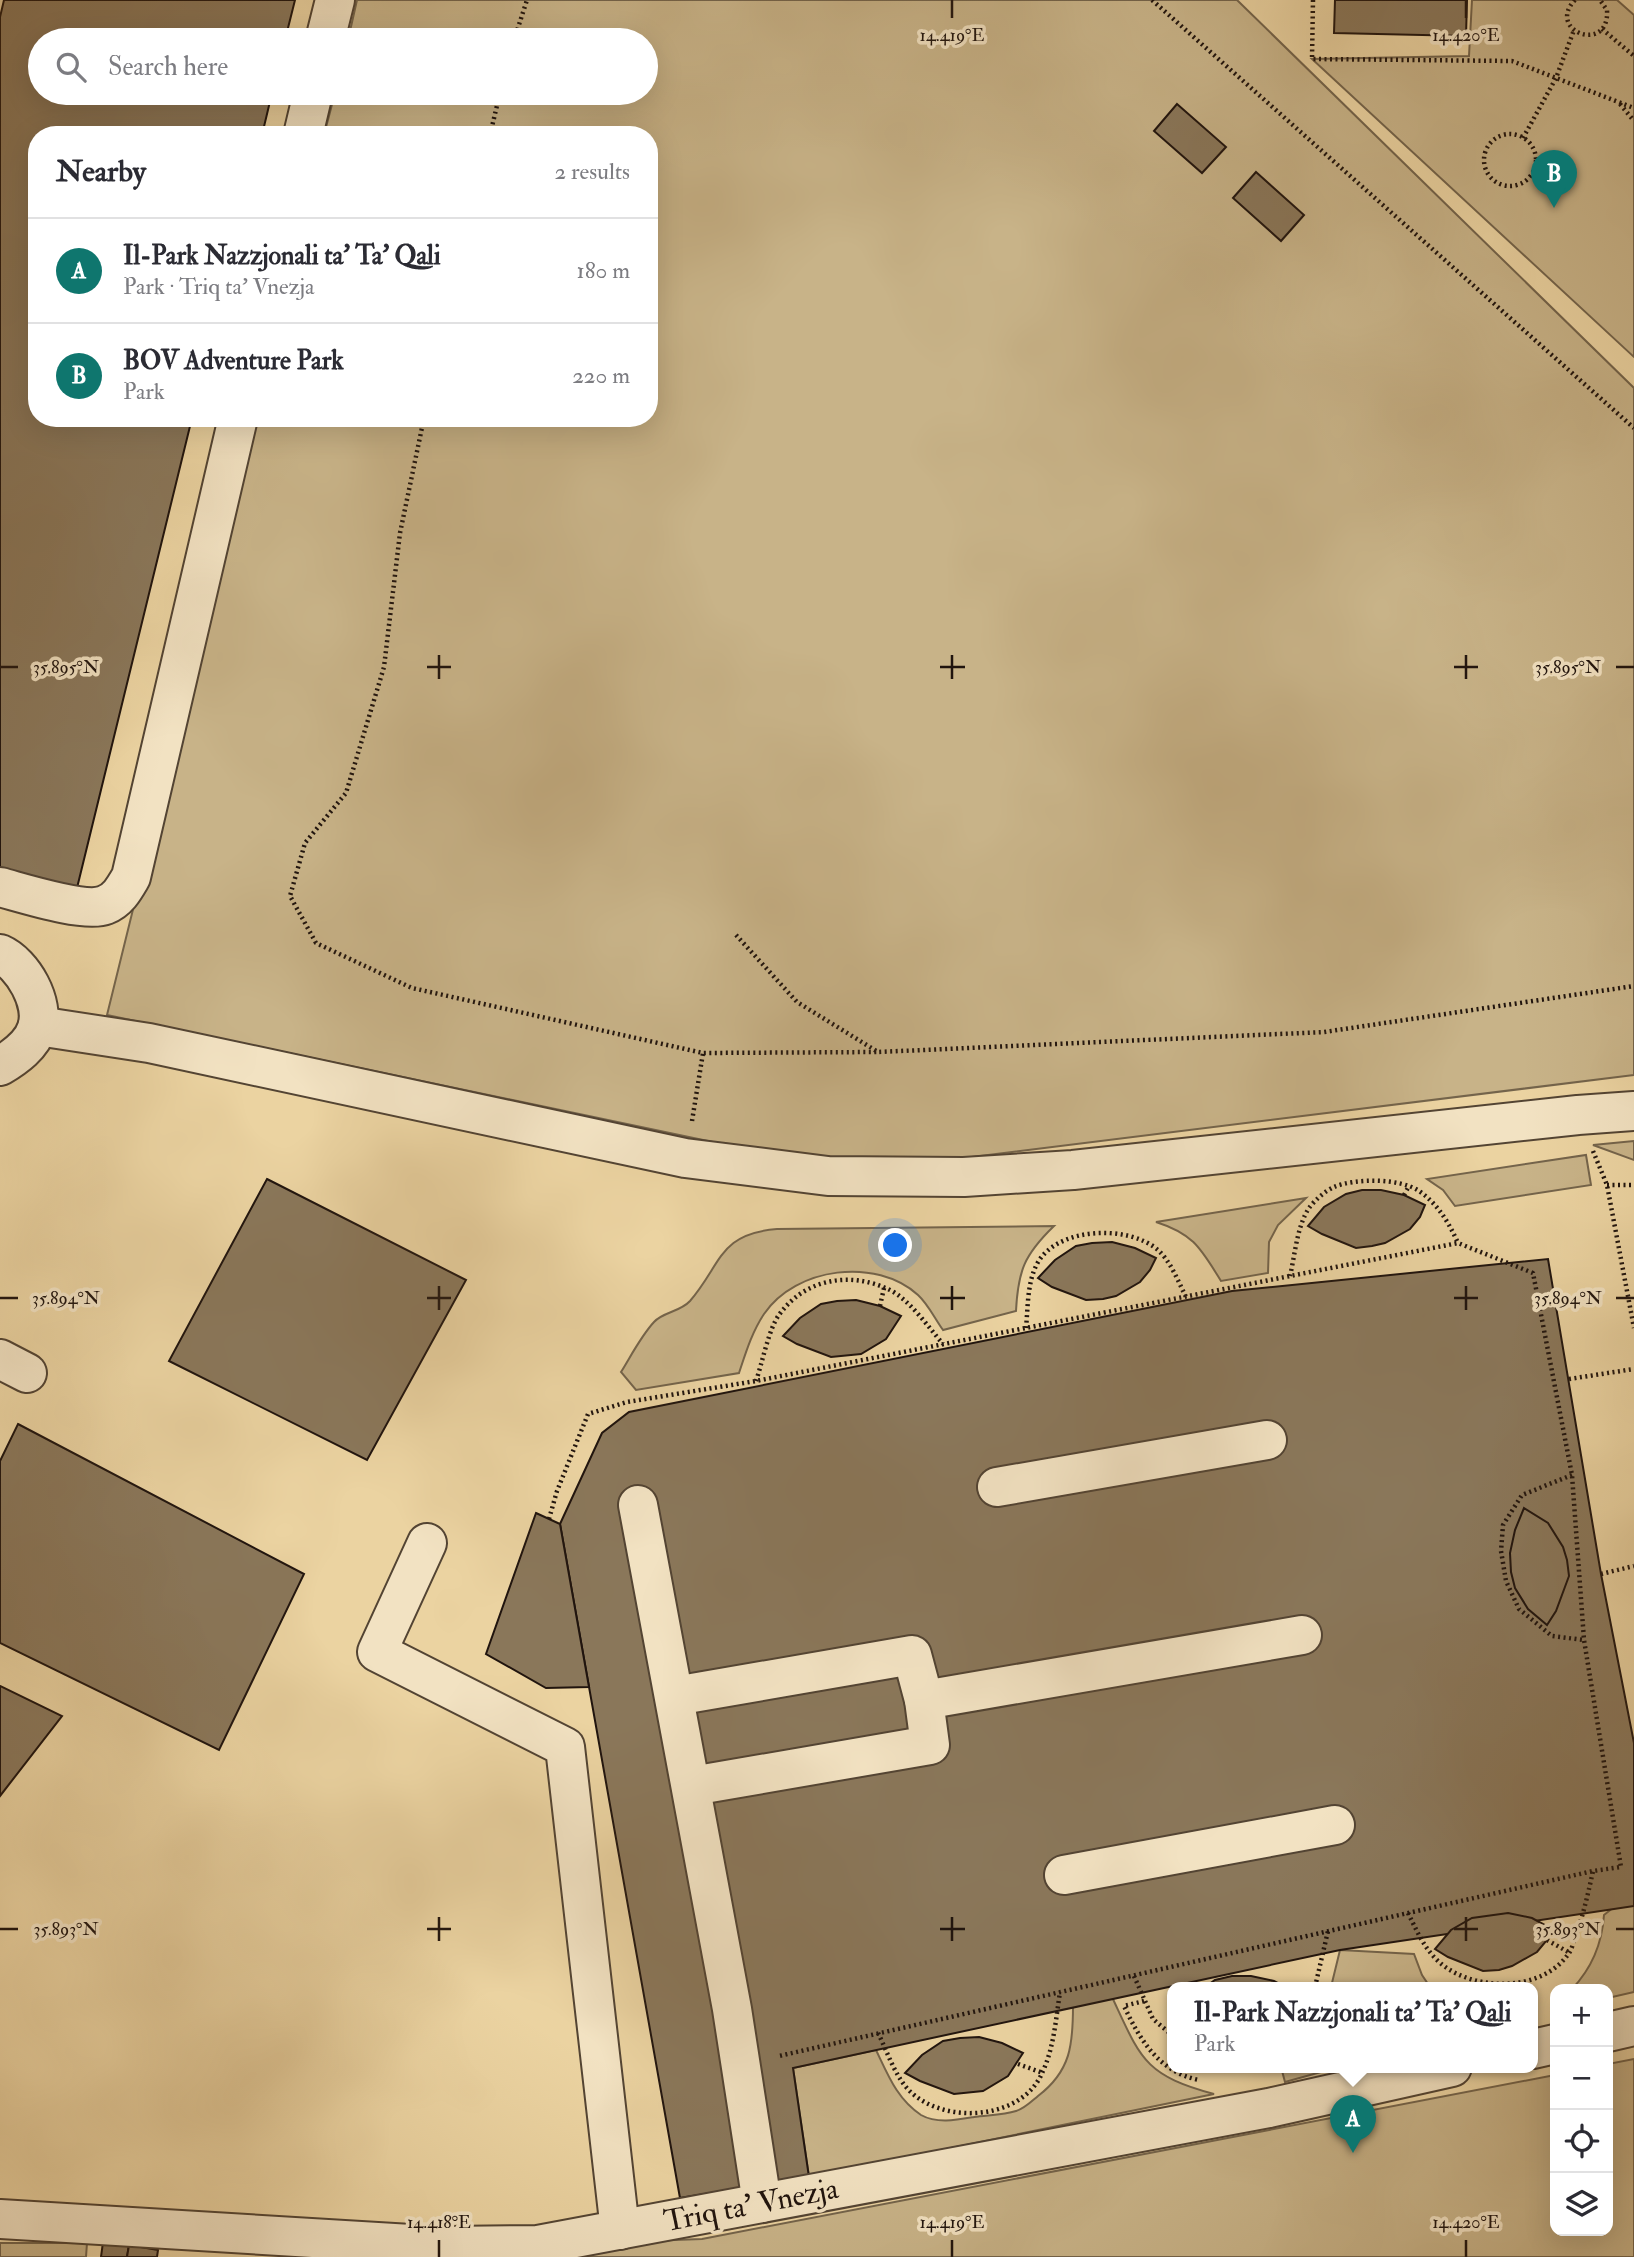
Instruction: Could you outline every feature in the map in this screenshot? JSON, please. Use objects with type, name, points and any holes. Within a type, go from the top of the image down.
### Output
[{"type":"street","points":[[329,28],[335,0]]},
{"type":"street","points":[[305,126],[310,105]]},
{"type":"street","points":[[0,887],[84,907],[104,906],[121,895],[131,877],[236,427]]},
{"type":"street","points":[[0,954],[22,971],[33,990],[38,1026],[28,1045],[0,1066]]},
{"type":"street","points":[[38,1026],[149,1043],[685,1158],[828,1176],[964,1177],[1073,1170],[1634,1111]]},
{"type":"street","points":[[997,1487],[1267,1440]]},
{"type":"street","points":[[638,1505],[732,2009],[762,2203]]},
{"type":"street","points":[[427,1543],[377,1652],[565,1747],[620,2230]]},
{"type":"street","points":[[924,1700],[1301,1635]]},
{"type":"street","points":[[675,1696],[912,1655],[924,1700],[930,1745],[692,1786]]},
{"type":"street","points":[[1064,1875],[1335,1825]]},
{"type":"street","points":[[1613,2031],[1634,2026]]},
{"type":"street","name":"Triq ta' Vnezja","points":[[0,2219],[182,2243],[444,2251],[551,2251],[620,2230],[1269,2108],[1425,2073]]},
{"type":"path","points":[[518,28],[527,0]]},
{"type":"path","points":[[1152,0],[1634,428]]},
{"type":"path","points":[[1313,0],[1312,59],[1512,61],[1634,108]]},
{"type":"path","points":[[1575,0],[1567,12],[1570,25],[1585,36],[1602,29],[1608,17],[1600,0]]},
{"type":"path","points":[[1602,29],[1634,57]]},
{"type":"path","points":[[1523,138],[1556,78],[1574,30]]},
{"type":"path","points":[[1620,103],[1634,121]]},
{"type":"path","points":[[492,126],[497,105]]},
{"type":"path","points":[[1506,134],[1523,138],[1534,150],[1536,159],[1531,174],[1518,184],[1494,181],[1485,166],[1486,149],[1498,136],[1506,134]]},
{"type":"path","points":[[422,427],[400,533],[384,667],[346,793],[304,843],[290,895],[316,943],[412,988],[704,1053],[878,1052],[1324,1032],[1634,986]]},
{"type":"path","points":[[736,935],[797,1002],[878,1052]]},
{"type":"path","points":[[685,1158],[704,1053]]},
{"type":"path","points":[[1578,1115],[1607,1185],[1634,1328]]},
{"type":"path","points":[[1290,1276],[1309,1208],[1335,1186],[1380,1181],[1409,1186],[1433,1204],[1446,1219],[1458,1242]]},
{"type":"path","points":[[1607,1185],[1634,1185]]},
{"type":"path","points":[[1404,1195],[1409,1186]]},
{"type":"path","points":[[1026,1328],[1028,1292],[1037,1264],[1052,1246],[1069,1238],[1104,1233],[1130,1236],[1157,1250],[1173,1270],[1185,1297]]},
{"type":"path","points":[[756,1381],[777,1316],[799,1292],[835,1279],[866,1281],[892,1290],[943,1345]]},
{"type":"path","points":[[880,1306],[884,1288]]},
{"type":"path","points":[[1569,1379],[1634,1368]]},
{"type":"path","points":[[549,1519],[556,1491],[588,1414],[627,1402]]},
{"type":"path","points":[[1572,1475],[1522,1495],[1503,1525],[1501,1551],[1506,1581],[1519,1609],[1552,1636],[1584,1640]]},
{"type":"path","points":[[1601,1574],[1634,1566]]},
{"type":"path","points":[[1518,1982],[1531,1980],[1550,1971],[1570,1953],[1593,1871]]},
{"type":"path","points":[[1408,1913],[1424,1944],[1436,1959],[1456,1975],[1479,1982]]},
{"type":"path","points":[[1316,1982],[1328,1931]]},
{"type":"path","points":[[1547,1940],[1570,1953]]},
{"type":"path","points":[[1134,1976],[1153,2019],[1167,2031]]},
{"type":"path","points":[[878,2033],[898,2076],[912,2094],[937,2109],[951,2113],[997,2109],[1027,2094],[1043,2073],[1060,1992]]},
{"type":"path","points":[[1144,2001],[1124,2006],[1149,2050],[1167,2067]]},
{"type":"path","points":[[1018,2064],[1043,2073]]},
{"type":"path","points":[[1178,2073],[1206,2081]]},
{"type":"shaded area","points":[[357,0],[1237,0],[1634,388],[1634,1075],[972,1157],[866,1161],[727,1145],[107,1015],[252,427],[658,427],[658,126],[326,126],[332,105],[658,105],[658,28],[351,28]]},
{"type":"shaded area","points":[[1472,0],[1617,0],[1634,15],[1634,357],[1312,59],[1469,56]]},
{"type":"shaded area","points":[[1634,1141],[1634,1160],[1593,1145]]},
{"type":"shaded area","points":[[1586,1155],[1591,1185],[1455,1206],[1443,1190],[1427,1179]]},
{"type":"shaded area","points":[[1306,1198],[1278,1225],[1269,1242],[1268,1273],[1221,1281],[1195,1244],[1179,1232],[1156,1222]]},
{"type":"shaded area","points":[[1054,1226],[1024,1264],[1016,1311],[943,1330],[922,1299],[901,1283],[881,1275],[837,1273],[816,1277],[778,1298],[756,1328],[739,1373],[636,1390],[621,1372],[654,1322],[686,1305],[723,1253],[743,1237],[777,1229]]},
{"type":"shaded area","points":[[1634,1891],[1634,1992],[1613,1997],[1613,1984],[1576,1984],[1595,1955],[1604,1915]]},
{"type":"shaded area","points":[[1340,1950],[1414,1954],[1427,1982],[1332,1982]]},
{"type":"shaded area","points":[[1112,1997],[1130,2036],[1148,2062],[1173,2080],[1214,2094],[809,2177],[793,2068],[876,2050],[899,2094],[913,2109],[927,2118],[947,2120],[1011,2112],[1025,2107],[1049,2087],[1064,2067],[1071,2045],[1073,2006]]},
{"type":"shaded area","points":[[1634,2059],[1634,2257],[520,2257],[538,2245],[702,2239],[1550,2076],[1550,2236],[1613,2236],[1613,2063]]},
{"type":"shaded area","points":[[1283,2073],[1317,2073],[1285,2082]]},
{"type":"shaded area","points":[[0,2243],[87,2243],[86,2257],[0,2257]]},
{"type":"building","points":[[4,0],[295,0],[288,28],[28,28],[28,105],[269,105],[264,126],[28,126],[28,427],[190,427],[76,892],[0,874],[0,17]]},
{"type":"building","points":[[1335,0],[1467,0],[1466,36],[1334,33]]},
{"type":"building","points":[[1177,104],[1226,147],[1202,173],[1154,131]]},
{"type":"building","points":[[1256,172],[1304,215],[1281,241],[1233,198]]},
{"type":"building","points":[[267,1179],[466,1280],[367,1460],[169,1361]]},
{"type":"building","points":[[1362,1190],[1381,1190],[1404,1195],[1425,1205],[1420,1217],[1410,1229],[1385,1243],[1372,1246],[1356,1248],[1308,1226],[1324,1207],[1346,1194]]},
{"type":"building","points":[[1112,1242],[1135,1248],[1156,1258],[1140,1282],[1116,1296],[1086,1300],[1052,1287],[1038,1278],[1055,1260],[1076,1246]]},
{"type":"building","points":[[1548,1259],[1601,1574],[1634,1743],[1634,1906],[1340,1950],[1192,1982],[1167,1982],[1167,1987],[793,2068],[809,2177],[680,2198],[560,1524],[602,1433],[629,1412],[1232,1291]]},
{"type":"building","points":[[856,1300],[880,1306],[901,1316],[886,1339],[861,1354],[831,1357],[783,1336],[800,1318],[821,1304]]},
{"type":"building","points":[[18,1424],[304,1574],[219,1750],[0,1643],[0,1461]]},
{"type":"building","points":[[1524,1508],[1548,1523],[1563,1547],[1567,1560],[1569,1576],[1556,1611],[1547,1625],[1528,1609],[1515,1588],[1511,1572],[1510,1553]]},
{"type":"building","points":[[536,1513],[560,1524],[589,1687],[546,1688],[486,1654]]},
{"type":"building","points":[[0,1686],[62,1716],[0,1796]]},
{"type":"building","points":[[1508,1913],[1532,1918],[1552,1929],[1537,1952],[1512,1966],[1483,1971],[1435,1949],[1451,1930],[1472,1918]]},
{"type":"building","points":[[1251,1976],[1276,1982],[1212,1982]]},
{"type":"building","points":[[979,2037],[1002,2043],[1023,2053],[1008,2076],[983,2091],[954,2094],[905,2073],[922,2055],[943,2041]]},
{"type":"building","points":[[103,2242],[129,2245],[127,2257],[101,2257]]},
{"type":"building","points":[[129,2245],[158,2250],[157,2257],[127,2257]]},
{"type":"place","name":"BOV Adventure Park","points":[[1554,208]]},
{"type":"place","name":"Il-Park Nazzjonali ta' Ta' Qali","points":[[1353,2153]]}]
